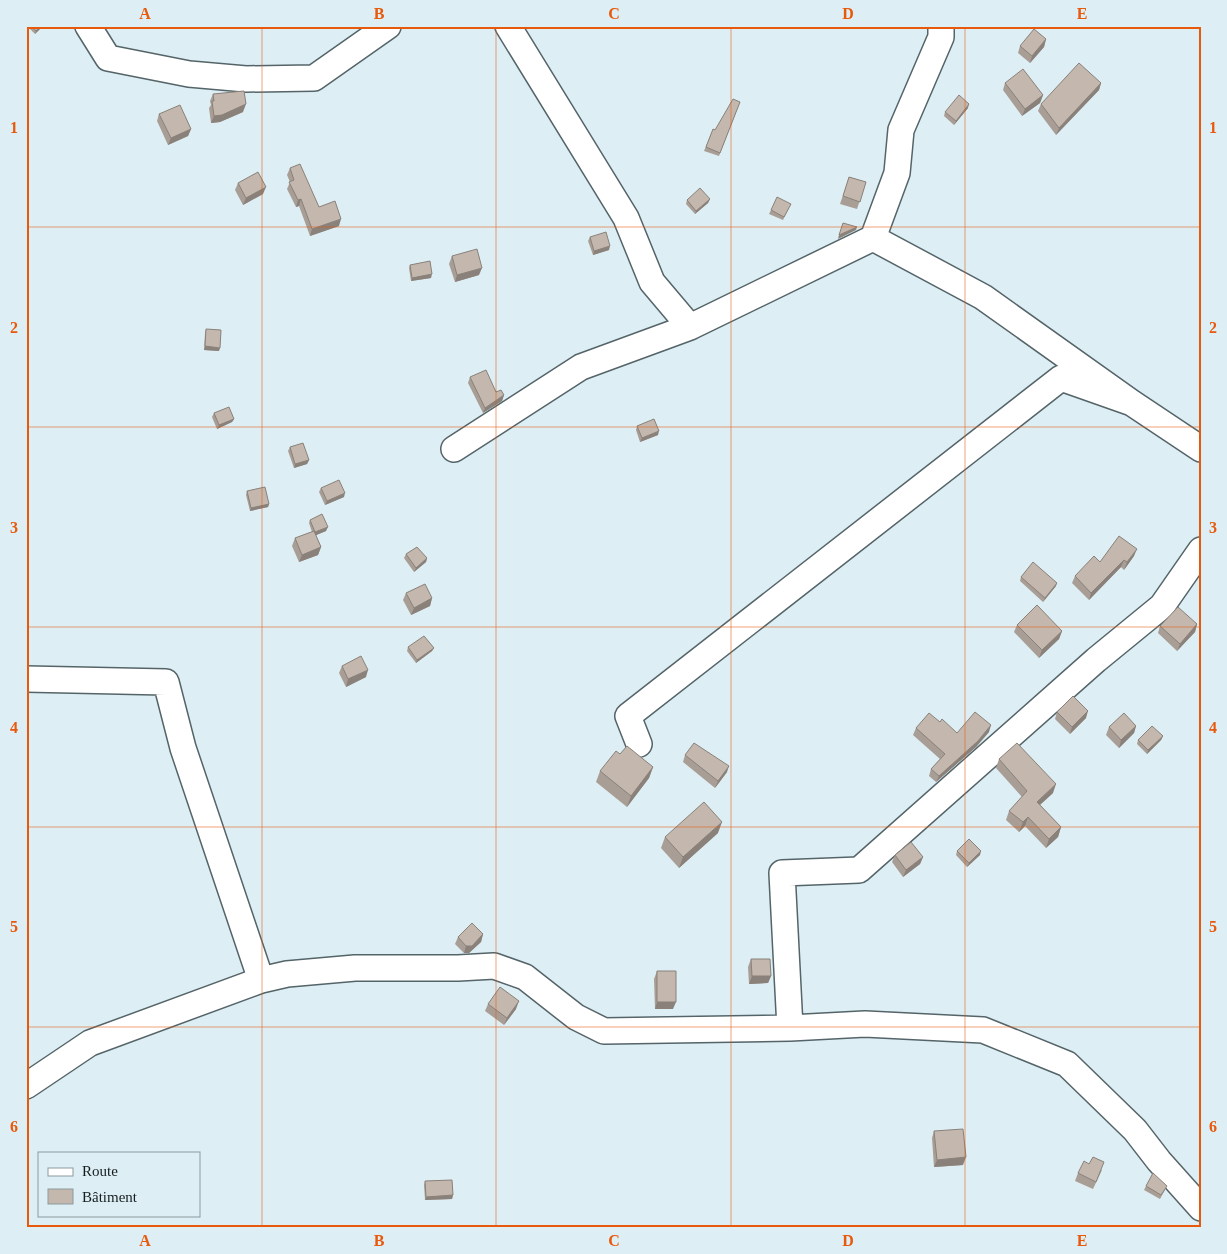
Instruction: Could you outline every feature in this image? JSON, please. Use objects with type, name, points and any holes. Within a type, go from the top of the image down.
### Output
[{"type":"street","points":[[88,26],[108,58],[189,74],[246,79],[314,78],[388,26]]},
{"type":"street","points":[[508,26],[626,218],[652,282],[690,327]]},
{"type":"street","points":[[454,449],[582,367],[690,327],[873,238],[897,173],[901,130],[941,36],[941,26]]},
{"type":"street","points":[[873,238],[983,297],[1132,403],[1201,449]]},
{"type":"street","points":[[639,744],[628,716],[1061,378],[1132,403]]},
{"type":"street","points":[[790,1028],[782,873],[859,870],[1088,666],[1162,606],[1201,550]]},
{"type":"street","points":[[26,679],[166,682],[183,748],[261,980]]},
{"type":"street","points":[[26,1086],[90,1043],[261,980],[287,974],[355,968],[494,966],[525,977],[576,1017],[604,1031],[790,1028],[865,1024],[983,1030],[1067,1064],[1135,1130],[1159,1161],[1201,1208]]},
{"type":"building","points":[[32,26],[41,26],[36,31]]},
{"type":"building","points":[[1034,29],[1046,39],[1032,56],[1020,46]]},
{"type":"building","points":[[1079,63],[1101,83],[1059,128],[1041,104]]},
{"type":"building","points":[[1023,69],[1043,95],[1025,109],[1005,83]]},
{"type":"building","points":[[244,91],[246,104],[222,115],[214,116],[213,94]]},
{"type":"building","points":[[959,95],[969,104],[956,121],[945,112]]},
{"type":"building","points":[[733,99],[740,102],[720,153],[706,147],[713,129],[715,130]]},
{"type":"building","points":[[180,105],[191,129],[171,138],[159,114]]},
{"type":"building","points":[[300,164],[319,207],[335,201],[341,219],[312,229],[301,199],[298,200],[289,182],[294,180],[290,168]]},
{"type":"building","points":[[258,172],[266,187],[246,198],[238,183]]},
{"type":"building","points":[[849,177],[866,182],[860,202],[843,196]]},
{"type":"building","points":[[700,188],[710,199],[696,211],[687,200]]},
{"type":"building","points":[[777,197],[791,204],[784,217],[771,210]]},
{"type":"building","points":[[843,223],[857,227],[839,235]]},
{"type":"building","points":[[606,232],[610,246],[594,251],[590,237]]},
{"type":"building","points":[[477,249],[482,268],[457,275],[452,256]]},
{"type":"building","points":[[430,261],[432,274],[412,278],[410,265]]},
{"type":"building","points":[[206,329],[221,330],[220,348],[205,346]]},
{"type":"building","points":[[486,370],[496,392],[501,390],[504,395],[485,408],[470,377]]},
{"type":"building","points":[[229,407],[234,419],[219,425],[214,413]]},
{"type":"building","points":[[654,419],[659,431],[642,438],[637,426]]},
{"type":"building","points":[[303,443],[309,460],[295,464],[290,447]]},
{"type":"building","points":[[339,480],[345,493],[327,501],[321,488]]},
{"type":"building","points":[[265,487],[269,504],[251,508],[247,491]]},
{"type":"building","points":[[322,514],[328,527],[315,532],[310,520]]},
{"type":"building","points":[[314,531],[321,547],[302,555],[295,538]]},
{"type":"building","points":[[1119,536],[1137,549],[1127,562],[1124,560],[1091,593],[1075,576],[1094,556],[1100,562]]},
{"type":"building","points":[[417,547],[427,558],[416,568],[406,554]]},
{"type":"building","points":[[1033,562],[1057,583],[1045,598],[1021,577]]},
{"type":"building","points":[[425,584],[432,598],[414,608],[406,593]]},
{"type":"building","points":[[1037,605],[1062,631],[1042,650],[1017,625]]},
{"type":"building","points":[[1178,607],[1197,624],[1180,644],[1160,626]]},
{"type":"building","points":[[424,636],[434,648],[417,660],[408,647]]},
{"type":"building","points":[[361,656],[368,670],[348,679],[342,666]]},
{"type":"building","points":[[1073,696],[1088,711],[1072,727],[1057,712]]},
{"type":"building","points":[[975,712],[991,725],[978,741],[939,776],[931,769],[945,754],[916,728],[929,713],[940,722],[942,719],[957,733]]},
{"type":"building","points":[[1124,713],[1136,726],[1121,740],[1109,727]]},
{"type":"building","points":[[1152,726],[1163,736],[1148,750],[1138,740]]},
{"type":"building","points":[[694,743],[729,766],[718,781],[685,755]]},
{"type":"building","points":[[1017,743],[1056,784],[1037,802],[1061,827],[1049,839],[1028,817],[1023,822],[1009,811],[1027,791],[999,759]]},
{"type":"building","points":[[627,746],[653,767],[631,796],[600,771],[616,751],[620,754]]},
{"type":"building","points":[[704,802],[722,822],[683,857],[665,837]]},
{"type":"building","points":[[969,839],[981,851],[969,863],[957,851]]},
{"type":"building","points":[[911,842],[923,857],[906,870],[895,855]]},
{"type":"building","points":[[472,923],[483,934],[472,946],[466,946],[458,937]]},
{"type":"building","points":[[751,959],[770,959],[771,976],[752,976]]},
{"type":"building","points":[[657,971],[676,971],[676,1002],[657,1002]]},
{"type":"building","points":[[500,987],[519,1001],[507,1018],[488,1004]]},
{"type":"building","points":[[963,1129],[966,1157],[937,1160],[934,1131]]},
{"type":"building","points":[[1093,1157],[1104,1162],[1096,1182],[1078,1173],[1084,1161],[1089,1164]]},
{"type":"building","points":[[1153,1173],[1167,1186],[1161,1195],[1146,1186]]},
{"type":"building","points":[[452,1180],[453,1195],[426,1197],[425,1181]]}]
